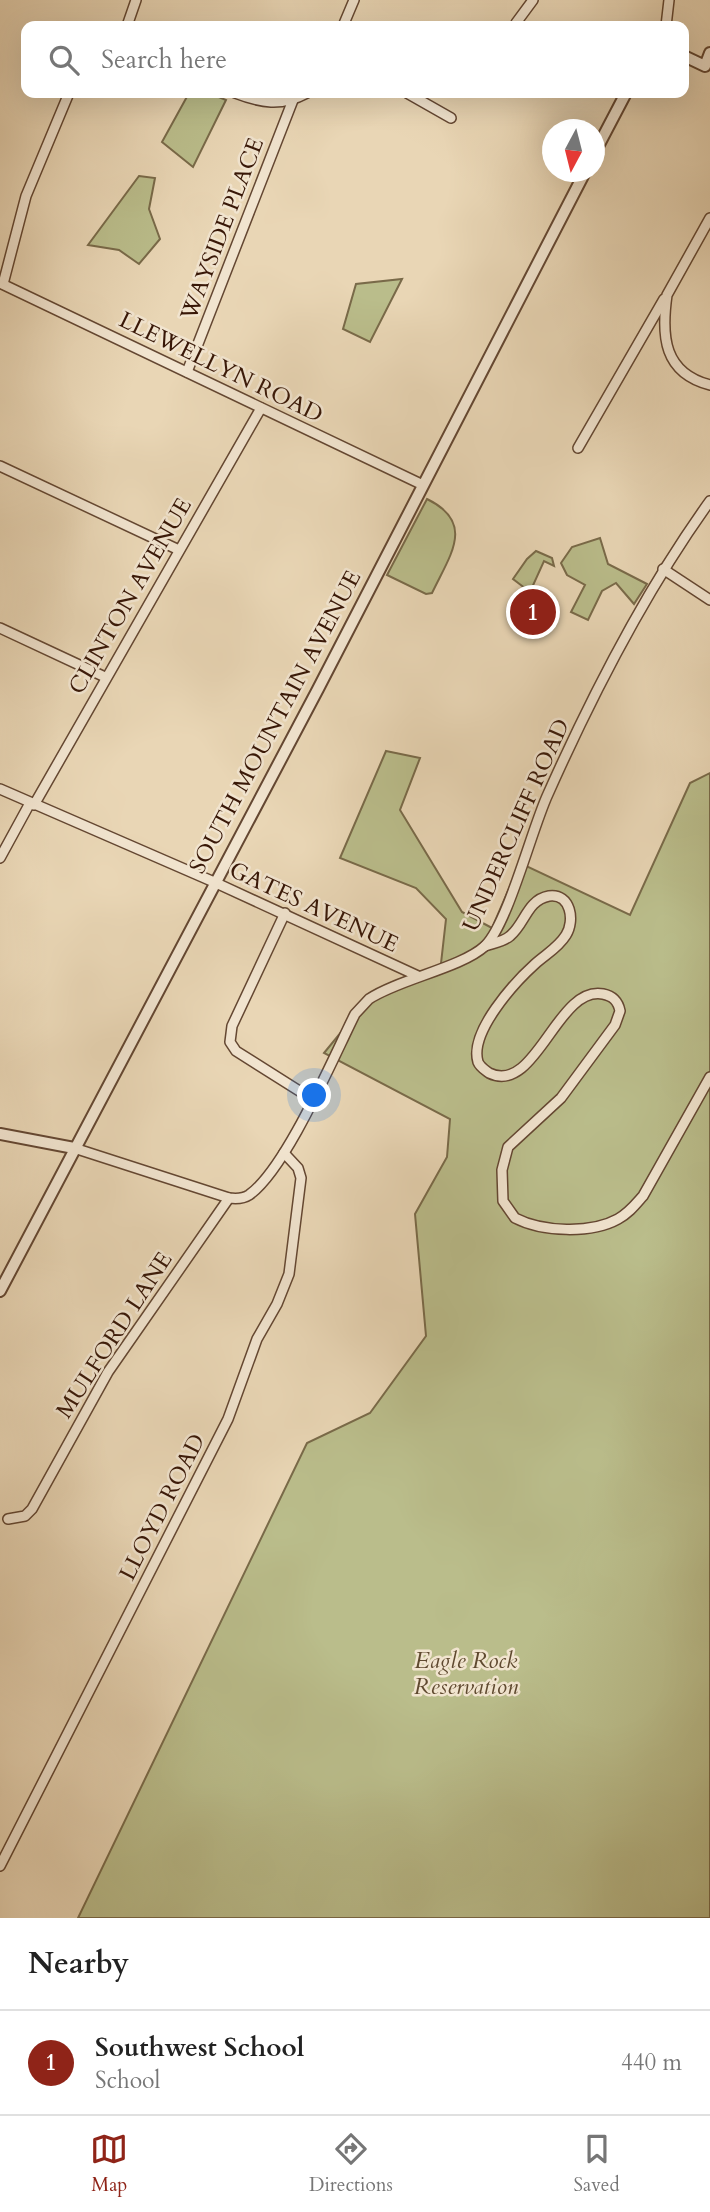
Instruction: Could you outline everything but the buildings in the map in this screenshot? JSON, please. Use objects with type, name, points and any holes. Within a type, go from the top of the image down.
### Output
[{"type":"street","points":[[129,21],[136,0]]},
{"type":"street","points":[[345,21],[354,0]]},
{"type":"street","points":[[517,21],[533,0]]},
{"type":"street","points":[[667,21],[669,0]]},
{"type":"street","points":[[689,58],[707,67],[710,53]]},
{"type":"street","points":[[1,283],[26,196],[67,98]]},
{"type":"street","points":[[248,98],[259,102],[297,98]]},
{"type":"street","points":[[416,98],[451,118]]},
{"type":"street","points":[[605,133],[623,98]]},
{"type":"street","name":"WAYSIDE PLACE","points":[[187,372],[293,100]]},
{"type":"street","name":"SOUTH MOUNTAIN AVENUE","points":[[0,1291],[580,182]]},
{"type":"street","points":[[578,448],[710,218]]},
{"type":"street","name":"LLEWELLYN ROAD","points":[[1,283],[423,485]]},
{"type":"street","points":[[667,295],[666,338],[674,365],[695,381],[710,385]]},
{"type":"street","name":"CLINTON AVENUE","points":[[0,858],[261,408]]},
{"type":"street","points":[[0,466],[179,550]]},
{"type":"street","name":"UNDERCLIFF ROAD","points":[[229,1198],[247,1197],[284,1153],[355,1014],[379,992],[466,958],[485,946],[498,925],[547,796],[632,625],[663,569],[710,501]]},
{"type":"street","points":[[663,569],[710,600]]},
{"type":"street","points":[[0,628],[105,677]]},
{"type":"street","name":"GATES AVENUE","points":[[0,789],[285,913],[418,976]]},
{"type":"street","points":[[485,946],[508,939],[531,905],[541,899],[552,895],[561,898],[568,906],[570,925],[566,934],[554,950],[514,984],[485,1027],[478,1063],[486,1071],[503,1076],[520,1069],[573,1005],[585,996],[607,995],[614,998],[620,1011],[615,1025],[561,1098],[508,1147],[502,1170],[503,1201],[514,1219],[524,1223],[580,1229],[610,1223],[629,1212],[643,1196],[710,1077]]},
{"type":"street","points":[[285,913],[232,1026],[230,1042],[236,1051],[312,1099]]},
{"type":"street","points":[[0,1134],[75,1148],[229,1198]]},
{"type":"street","name":"LLOYD ROAD","points":[[0,1866],[229,1419],[257,1339],[284,1288],[301,1178],[299,1168],[284,1153]]},
{"type":"street","name":"MULFORD LANE","points":[[8,1520],[25,1517],[33,1509],[108,1372],[229,1198]]},
{"type":"green space","points":[[186,98],[226,100],[193,167],[162,142]]},
{"type":"green space","points":[[139,176],[155,178],[149,209],[160,239],[139,264],[119,250],[88,245]]},
{"type":"green space","points":[[402,279],[370,342],[343,329],[356,284]]},
{"type":"green space","points":[[427,499],[442,508],[451,518],[455,541],[432,593],[426,594],[387,575]]},
{"type":"green space","points":[[600,538],[608,564],[647,584],[634,604],[616,583],[602,591],[588,620],[571,612],[585,585],[567,575],[561,563],[572,547]]},
{"type":"green space","points":[[536,551],[552,558],[554,566],[544,561],[530,592],[513,579]]},
{"type":"green space","name":"Eagle Rock Reservation","points":[[386,751],[420,758],[400,810],[462,912],[492,928],[520,863],[630,915],[690,783],[710,773],[710,1918],[78,1918],[307,1443],[370,1413],[426,1336],[415,1214],[447,1157],[450,1119],[324,1053],[369,998],[440,972],[446,919],[416,888],[340,858]]},
{"type":"place","name":"Southwest School","points":[[533,612]]}]
